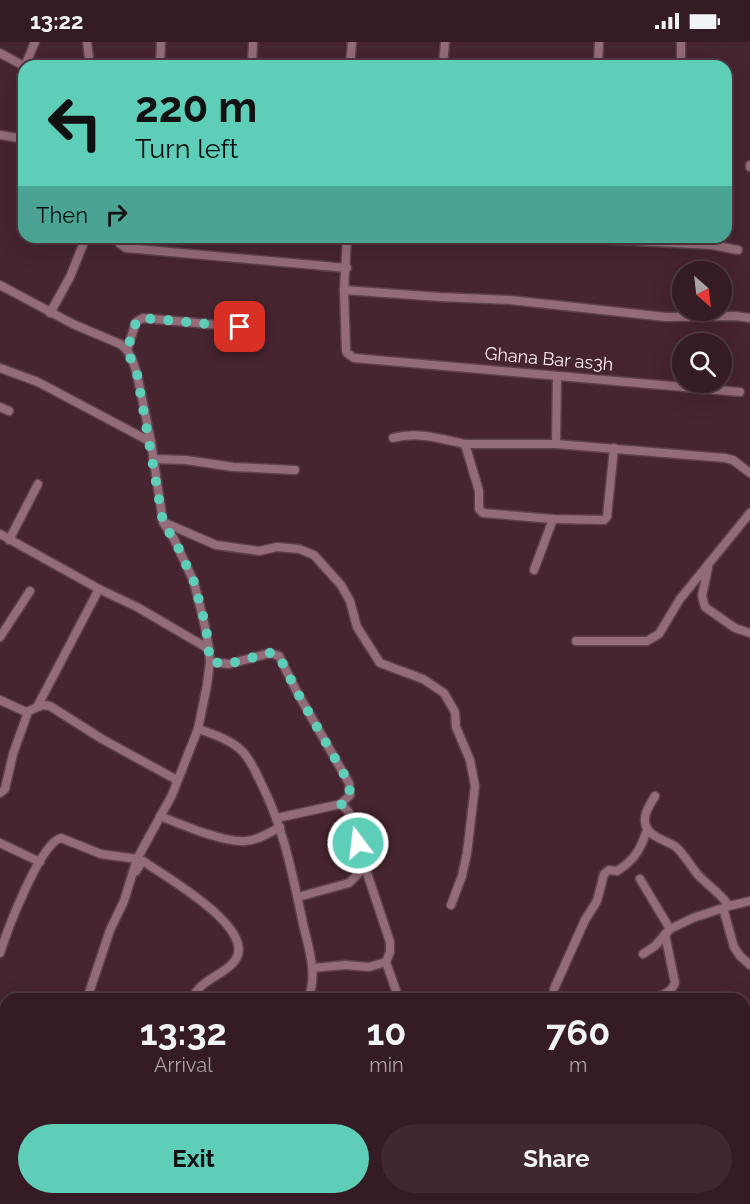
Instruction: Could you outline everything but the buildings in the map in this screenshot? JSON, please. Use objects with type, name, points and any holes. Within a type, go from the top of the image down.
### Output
[{"type":"street","points":[[27,60],[35,42]]},
{"type":"street","points":[[87,42],[89,60]]},
{"type":"street","points":[[160,60],[161,42]]},
{"type":"street","points":[[252,60],[253,42]]},
{"type":"street","points":[[350,60],[352,42]]},
{"type":"street","points":[[444,60],[445,42]]},
{"type":"street","points":[[598,60],[599,42]]},
{"type":"street","points":[[681,42],[681,60]]},
{"type":"street","points":[[0,53],[18,63]]},
{"type":"street","points":[[0,135],[18,138]]},
{"type":"street","points":[[50,313],[70,277],[84,243]]},
{"type":"street","points":[[120,243],[126,248],[347,268]]},
{"type":"street","points":[[347,243],[344,290],[510,300],[666,317],[736,316],[750,318]]},
{"type":"street","points":[[674,243],[738,249]]},
{"type":"street","points":[[0,285],[50,313],[120,344],[127,350],[137,374],[151,442],[163,522],[178,547],[194,582],[206,627],[210,662],[198,729],[172,795],[137,859],[124,901],[105,944],[89,993]]},
{"type":"street","name":"Ghana Bar as3h","points":[[344,290],[346,350],[347,354],[354,358],[740,392]]},
{"type":"street","points":[[127,350],[136,322],[143,318],[240,327]]},
{"type":"street","points":[[0,368],[38,382],[151,442]]},
{"type":"street","points":[[555,444],[557,377]]},
{"type":"street","points":[[0,407],[9,411]]},
{"type":"street","points":[[393,438],[402,435],[425,436],[465,444],[555,444],[725,458],[733,460],[750,473]]},
{"type":"street","points":[[465,444],[479,491],[479,509],[483,513],[553,519],[604,520],[607,517],[614,448]]},
{"type":"street","points":[[153,459],[186,459],[233,467],[295,470]]},
{"type":"street","points":[[9,540],[38,484]]},
{"type":"street","points":[[576,641],[647,641],[659,634],[680,599],[750,513]]},
{"type":"street","points":[[534,570],[553,519]]},
{"type":"street","points":[[163,522],[216,545],[259,551],[277,548],[299,549],[314,555],[341,585],[350,602],[357,627],[380,663],[423,679],[444,693],[455,712],[456,728],[470,760],[475,786],[467,853],[462,876],[451,905]]},
{"type":"street","points":[[0,534],[136,607],[208,649]]},
{"type":"street","points":[[708,566],[702,596],[705,607],[735,628],[750,633]]},
{"type":"street","points":[[0,793],[5,789],[13,754],[33,709],[99,589]]},
{"type":"street","points":[[0,637],[30,591]]},
{"type":"street","points":[[160,816],[229,839],[245,841],[261,837],[278,822],[341,804],[350,795],[349,783],[279,656],[270,653],[228,664],[210,662]]},
{"type":"street","points":[[0,699],[33,709],[50,706],[102,739],[177,780]]},
{"type":"street","points":[[198,729],[212,733],[241,750],[250,762],[278,822],[298,897],[313,968],[310,993]]},
{"type":"street","points":[[554,990],[585,920],[597,901],[604,874],[609,870],[617,870],[640,849],[647,830],[646,810],[655,796]]},
{"type":"street","points":[[341,804],[353,820],[365,867],[390,942],[390,952],[386,962],[397,993]]},
{"type":"street","points":[[647,830],[675,847],[700,876],[723,897],[734,947],[750,964]]},
{"type":"street","points":[[0,953],[2,936],[51,844],[61,838],[101,854],[137,859]]},
{"type":"street","points":[[0,843],[40,862]]},
{"type":"street","points":[[128,888],[132,876],[143,861],[198,897],[216,912],[235,936],[239,944],[239,953],[233,963],[204,983],[195,993]]},
{"type":"street","points":[[298,897],[349,883],[365,867]]},
{"type":"street","points":[[640,879],[667,931],[675,983],[668,993]]},
{"type":"street","points":[[643,954],[655,946],[667,931],[693,918],[750,901]]},
{"type":"street","points":[[313,968],[345,965],[369,968],[386,962]]},
{"type":"route","points":[[240,327],[143,318],[136,322],[133,329],[127,350],[137,374],[151,442],[163,522],[174,539],[194,582],[206,627],[210,662],[235,663],[270,653],[279,656],[349,783],[350,795],[341,804],[353,820],[358,843]]}]
